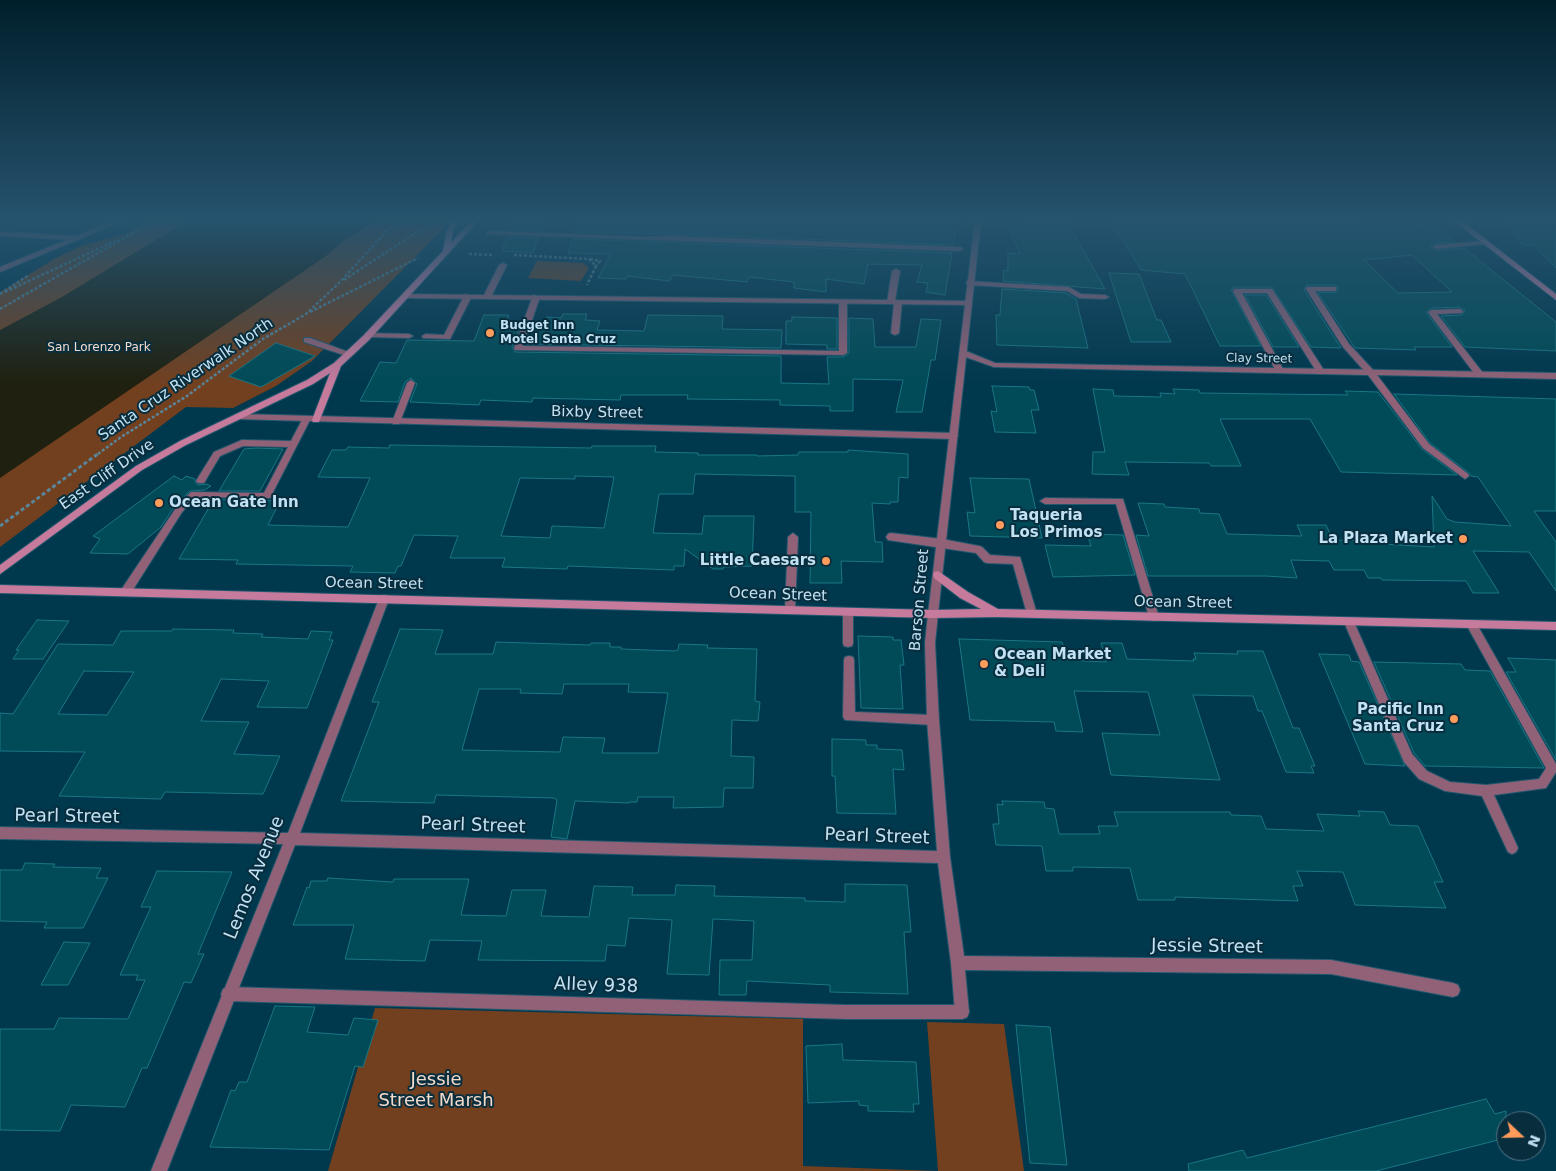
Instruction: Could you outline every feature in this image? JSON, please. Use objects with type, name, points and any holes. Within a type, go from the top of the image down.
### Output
[{"type":"main road","name":"East Cliff Drive","points":[[0,570],[139,468],[183,443],[239,418],[310,382],[337,365],[369,335],[425,276]]},
{"type":"main road","points":[[1527,276],[1556,298]]},
{"type":"main road","points":[[316,420],[337,365]]},
{"type":"main road","points":[[938,575],[964,595],[996,612]]},
{"type":"main road","name":"Ocean Street","points":[[0,589],[848,612],[933,614],[996,612],[1556,626]]},
{"type":"street","points":[[487,297],[498,276]]},
{"type":"street","points":[[895,333],[896,276]]},
{"type":"street","name":"Barson Street","points":[[962,1012],[958,963],[944,857],[933,720],[930,643],[971,276]]},
{"type":"street","points":[[970,283],[1069,289],[1079,296],[1105,297]]},
{"type":"street","points":[[1333,289],[1310,289],[1346,345],[1371,373],[1426,446],[1465,476]]},
{"type":"street","points":[[1280,371],[1237,291],[1268,292],[1321,372]]},
{"type":"street","points":[[406,296],[967,303]]},
{"type":"street","points":[[426,336],[447,337],[468,296]]},
{"type":"street","points":[[536,297],[518,348],[843,353],[843,302]]},
{"type":"street","points":[[1459,311],[1432,312],[1480,375]]},
{"type":"street","points":[[369,335],[409,336]]},
{"type":"street","points":[[307,340],[350,354]]},
{"type":"street","name":"Clay Street","points":[[963,353],[994,365],[1556,376]]},
{"type":"street","points":[[396,422],[411,383]]},
{"type":"street","name":"Bixby Street","points":[[239,418],[954,436]]},
{"type":"street","points":[[198,488],[267,496],[306,420]]},
{"type":"street","points":[[124,593],[179,510],[198,488],[218,454],[242,443],[294,444]]},
{"type":"street","points":[[1046,501],[1120,501],[1154,617]]},
{"type":"street","points":[[790,610],[793,537]]},
{"type":"street","points":[[891,537],[942,542],[979,550],[986,559],[1017,560],[1032,614]]},
{"type":"street","name":"Lemos Avenue","points":[[159,1171],[228,994],[292,839],[384,599]]},
{"type":"street","points":[[848,612],[848,643]]},
{"type":"street","points":[[1349,622],[1408,758],[1423,775],[1449,787],[1486,791],[1542,784],[1552,768],[1471,624]]},
{"type":"street","points":[[849,660],[849,716],[933,720]]},
{"type":"street","points":[[1486,791],[1512,848]]},
{"type":"street","name":"Pearl Street","points":[[0,833],[944,857]]},
{"type":"street","name":"Jessie Street","points":[[958,963],[1331,967],[1452,990]]},
{"type":"street","name":"Alley 938","points":[[228,994],[846,1012],[962,1012]]},
{"type":"path","points":[[0,294],[40,276]]},
{"type":"path","points":[[0,309],[59,276]]},
{"type":"path","name":"Santa Cruz Riverwalk North","points":[[0,526],[121,437],[187,396],[263,339],[306,314],[346,276]]},
{"type":"path","points":[[339,283],[350,276]]},
{"type":"path","points":[[306,314],[383,276]]},
{"type":"path","points":[[586,288],[592,276]]},
{"type":"green space","name":"San Lorenzo Park","points":[[27,276],[397,276],[312,361],[276,386],[233,408],[186,407],[0,547],[0,292]]},
{"type":"green space","points":[[529,276],[584,276],[581,281],[528,278]]},
{"type":"green space","name":"Jessie Street Marsh","points":[[375,1008],[803,1019],[803,1166],[938,1171],[328,1171]]},
{"type":"green space","points":[[927,1022],[1004,1024],[1024,1171],[938,1171]]},
{"type":"shaded area","points":[[97,276],[297,276],[0,478],[0,330]]},
{"type":"building","points":[[599,276],[673,276],[669,281],[628,276],[626,279],[598,278]]},
{"type":"building","points":[[680,276],[866,276],[864,284],[826,279],[826,292],[794,288],[794,282],[749,277],[747,282]]},
{"type":"building","points":[[919,276],[948,276],[945,295],[926,292],[928,283],[917,282]]},
{"type":"building","points":[[1003,276],[1098,276],[1105,289],[1003,281]]},
{"type":"building","points":[[1110,276],[1140,276],[1157,320],[1161,320],[1171,342],[1131,342]]},
{"type":"building","points":[[1186,276],[1380,276],[1398,293],[1452,292],[1434,276],[1498,276],[1556,322],[1556,351],[1465,347],[1441,316],[1462,315],[1465,310],[1459,307],[1432,308],[1426,312],[1452,347],[1414,347],[1416,350],[1355,348],[1318,293],[1337,292],[1338,287],[1336,285],[1307,285],[1304,290],[1341,348],[1311,347],[1272,287],[1234,287],[1231,290],[1261,346],[1220,346]]},
{"type":"building","points":[[1002,289],[1066,293],[1076,299],[1088,348],[997,345],[996,315],[1000,315]]},
{"type":"building","points":[[1245,295],[1266,295],[1299,347],[1273,347]]},
{"type":"building","points":[[563,314],[587,314],[585,320],[600,321],[597,330],[644,331],[648,315],[723,316],[722,329],[782,330],[781,348],[526,344],[533,324],[545,324],[547,317],[561,318]]},
{"type":"building","points":[[484,315],[509,315],[506,324],[521,324],[512,347],[515,352],[781,356],[781,383],[829,384],[827,357],[843,357],[849,353],[849,318],[873,319],[875,347],[916,347],[921,319],[941,320],[935,360],[931,360],[922,412],[896,412],[903,380],[853,379],[853,411],[830,411],[830,406],[780,405],[780,400],[687,399],[688,395],[621,395],[620,400],[533,398],[532,402],[481,400],[479,405],[410,402],[417,384],[411,378],[405,382],[398,402],[360,401],[380,362],[396,363],[407,340],[474,341]]},
{"type":"building","points":[[792,317],[837,318],[837,349],[827,349],[827,345],[786,344],[786,321],[792,321]]},
{"type":"building","points":[[276,343],[315,356],[261,387],[229,376]]},
{"type":"building","points":[[992,386],[1029,387],[1030,390],[1034,390],[1039,410],[1031,410],[1036,433],[995,432],[991,411],[997,412]]},
{"type":"building","points":[[1093,389],[1113,390],[1114,396],[1161,397],[1160,393],[1175,394],[1173,389],[1199,390],[1200,393],[1348,395],[1345,391],[1378,392],[1422,449],[1457,475],[1341,472],[1310,419],[1220,419],[1241,466],[1211,466],[1209,463],[1125,462],[1129,475],[1092,474],[1093,452],[1105,452]]},
{"type":"building","points":[[1394,394],[1556,399],[1556,511],[1534,511],[1556,542],[1556,591],[1529,552],[1473,551],[1499,593],[1473,593],[1466,581],[1382,580],[1381,578],[1368,578],[1364,570],[1334,570],[1329,561],[1291,560],[1297,578],[1266,576],[1148,576],[1136,535],[1149,536],[1138,503],[1164,504],[1165,507],[1199,509],[1200,513],[1219,514],[1227,534],[1302,536],[1297,525],[1326,525],[1333,540],[1381,541],[1383,544],[1434,547],[1432,496],[1447,519],[1455,522],[1511,526],[1478,477],[1471,476],[1430,443]]},
{"type":"building","points":[[390,445],[591,448],[592,446],[656,446],[655,452],[757,456],[798,455],[799,452],[848,452],[848,450],[908,454],[908,478],[899,477],[898,502],[890,502],[890,504],[872,503],[875,542],[882,542],[883,562],[841,561],[842,583],[810,583],[811,512],[795,512],[795,476],[695,474],[693,494],[659,494],[653,533],[702,534],[704,516],[754,516],[752,566],[713,569],[685,549],[684,566],[674,566],[674,570],[568,566],[567,569],[502,567],[505,558],[450,558],[458,536],[414,535],[401,566],[398,566],[395,573],[350,572],[353,566],[236,564],[238,560],[179,559],[214,499],[280,501],[268,525],[348,527],[370,478],[318,477],[332,450],[346,450],[348,447],[389,448]],"holes":[[[575,476],[614,477],[604,528],[552,526],[550,538],[501,536],[520,478],[575,479]]]},
{"type":"building","points":[[244,449],[283,449],[260,491],[219,491]]},
{"type":"building","points":[[174,476],[182,480],[186,476],[195,479],[198,485],[206,484],[211,486],[205,490],[190,491],[174,507],[161,527],[128,554],[90,553],[100,539],[93,536]]},
{"type":"building","points":[[970,478],[1029,479],[1042,538],[970,536],[967,512],[975,513]]},
{"type":"building","points":[[1087,534],[1123,535],[1135,575],[1053,577],[1045,545],[1091,546]]},
{"type":"building","points":[[37,620],[69,621],[43,659],[13,659],[19,650],[16,650]]},
{"type":"building","points":[[173,629],[234,630],[233,633],[263,634],[261,637],[308,639],[311,631],[332,632],[329,640],[333,640],[307,708],[257,707],[269,681],[221,679],[201,721],[249,722],[234,754],[280,756],[263,794],[165,792],[161,799],[59,796],[85,752],[0,751],[0,713],[13,714],[58,644],[113,645],[121,631],[172,631]],"holes":[[[84,671],[134,672],[107,715],[58,714]]]},
{"type":"building","points":[[400,629],[443,630],[435,654],[493,654],[496,642],[590,645],[591,643],[610,643],[610,647],[621,647],[621,649],[674,651],[678,650],[679,644],[708,645],[707,648],[757,649],[755,701],[760,702],[758,721],[732,720],[731,756],[754,757],[753,788],[724,788],[723,807],[673,808],[674,797],[638,797],[637,802],[629,803],[575,801],[567,839],[551,837],[557,800],[554,798],[436,795],[434,803],[341,801],[379,702],[372,702]],"holes":[[[564,684],[629,684],[628,692],[668,693],[658,753],[602,753],[605,738],[563,737],[560,752],[462,750],[479,689],[521,689],[520,693],[562,694]]]},
{"type":"building","points":[[858,636],[893,637],[893,640],[901,640],[904,665],[900,665],[903,709],[861,708]]},
{"type":"building","points":[[959,639],[1062,642],[1067,660],[1106,662],[1101,643],[1122,643],[1127,659],[1194,661],[1193,659],[1196,659],[1194,653],[1238,654],[1237,651],[1263,651],[1293,728],[1299,728],[1315,766],[1311,766],[1314,773],[1286,772],[1262,711],[1258,711],[1253,696],[1193,695],[1220,780],[1111,775],[1102,733],[1160,735],[1148,692],[1074,691],[1083,732],[1056,731],[1054,722],[970,720]]},
{"type":"building","points":[[1319,654],[1349,655],[1351,661],[1359,662],[1405,766],[1365,764]]},
{"type":"building","points":[[1508,658],[1556,660],[1556,760],[1506,672],[1516,672]]},
{"type":"building","name":"Pacific Inn Santa Cruz","points":[[1374,662],[1461,664],[1465,670],[1490,671],[1544,768],[1425,766],[1414,753]]},
{"type":"building","points":[[832,739],[866,740],[866,745],[877,745],[877,749],[902,750],[904,770],[893,769],[896,814],[837,813],[835,776],[832,776]]},
{"type":"building","points":[[1002,801],[1044,802],[1045,808],[1054,809],[1059,834],[1100,834],[1098,826],[1118,826],[1114,812],[1230,812],[1231,815],[1261,816],[1266,829],[1324,831],[1317,814],[1360,816],[1358,811],[1384,812],[1390,825],[1418,826],[1443,882],[1434,882],[1446,908],[1355,905],[1343,872],[1297,871],[1303,886],[1293,886],[1298,901],[1175,897],[1175,900],[1138,900],[1130,868],[1073,867],[1073,871],[1046,871],[1042,846],[996,845],[993,824],[999,824],[997,804],[1003,805]]},
{"type":"building","points":[[25,863],[55,864],[53,867],[101,868],[96,878],[108,878],[83,928],[44,928],[47,922],[0,921],[0,870],[22,870]]},
{"type":"building","points":[[157,871],[232,872],[198,954],[204,954],[191,983],[184,982],[147,1068],[142,1068],[125,1107],[71,1105],[60,1131],[0,1130],[0,1029],[54,1029],[59,1018],[128,1019],[145,980],[136,980],[138,975],[120,975],[151,907],[141,907]]},
{"type":"building","points":[[328,878],[393,882],[394,879],[469,879],[461,915],[506,916],[512,890],[546,890],[541,916],[589,917],[594,886],[633,887],[632,895],[675,895],[676,885],[715,886],[714,896],[805,898],[805,901],[845,902],[845,884],[907,885],[911,932],[904,932],[908,994],[830,992],[830,985],[747,981],[746,995],[719,995],[720,960],[752,960],[754,921],[713,919],[709,975],[667,974],[672,920],[629,918],[625,946],[607,945],[605,961],[478,960],[482,941],[430,940],[425,961],[345,959],[354,925],[293,925],[311,881],[327,881]]},
{"type":"building","points":[[64,942],[90,943],[68,985],[41,985]]},
{"type":"building","points":[[275,1006],[315,1007],[307,1032],[348,1035],[354,1018],[378,1020],[363,1067],[355,1066],[329,1150],[210,1147],[231,1090],[235,1091],[239,1082],[247,1082]]},
{"type":"building","points":[[1016,1025],[1050,1027],[1067,1165],[1030,1163]]},
{"type":"building","points":[[842,1044],[843,1060],[916,1062],[919,1104],[913,1104],[914,1112],[868,1111],[868,1106],[859,1105],[859,1101],[808,1103],[806,1046]]},
{"type":"building","points":[[1486,1099],[1496,1114],[1496,1141],[1376,1171],[1189,1171],[1188,1164],[1243,1150],[1247,1158]]},
{"type":"place","name":"Budget Inn Motel Santa Cruz","points":[[490,333]]},
{"type":"place","name":"Ocean Gate Inn","points":[[159,503]]},
{"type":"place","name":"Taqueria Los Primos","points":[[1000,525]]},
{"type":"place","name":"La Plaza Market","points":[[1463,539]]},
{"type":"place","name":"Little Caesars","points":[[826,561]]},
{"type":"place","name":"Ocean Market & Deli","points":[[984,664]]},
{"type":"place","name":"Pacific Inn Santa Cruz","points":[[1454,719]]}]
